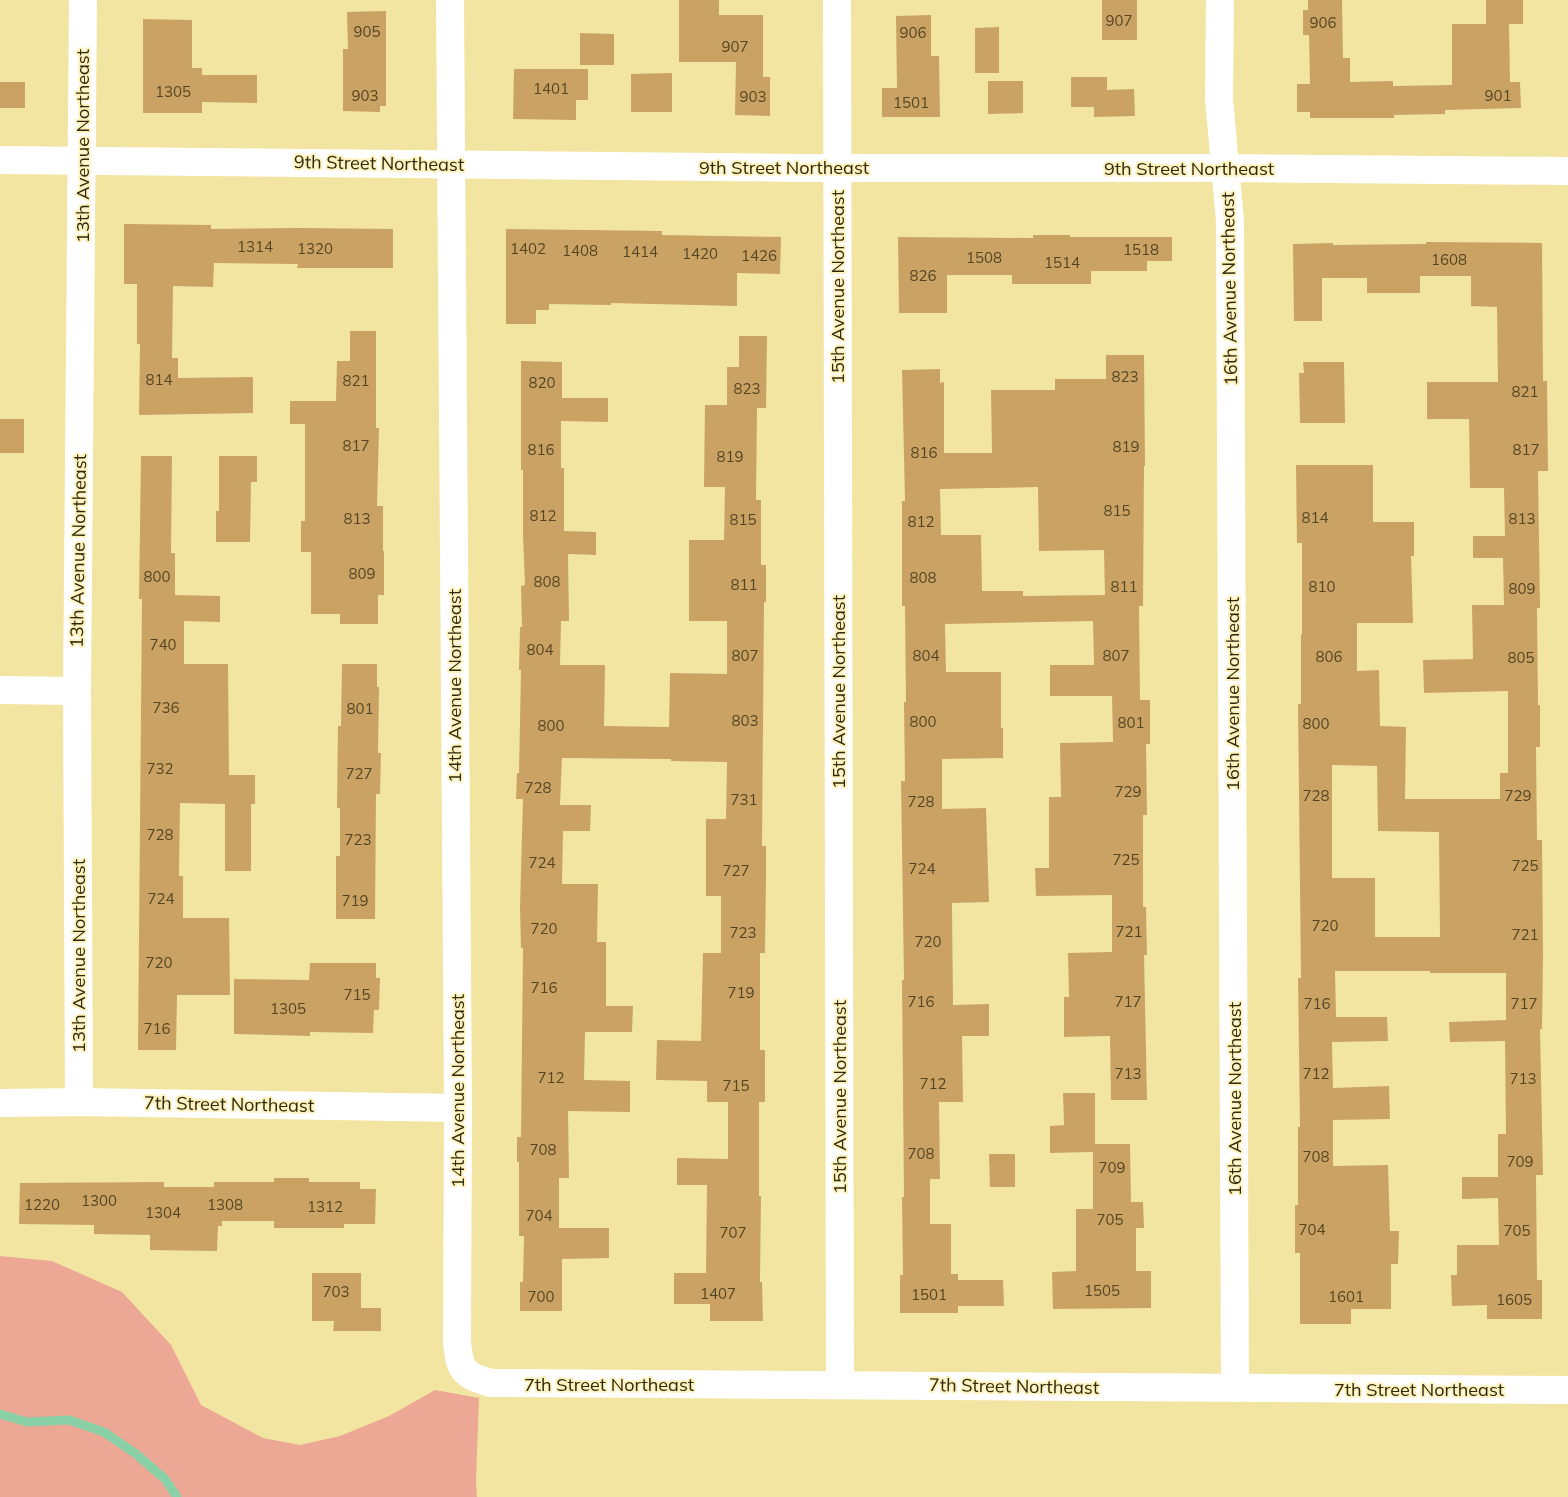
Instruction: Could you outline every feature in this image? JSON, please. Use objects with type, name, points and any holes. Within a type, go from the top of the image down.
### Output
[{"type":"street","name":"13th Avenue Northeast","points":[[79,1102],[76,691],[83,0]]},
{"type":"street","name":"14th Avenue Northeast","points":[[450,0],[458,1108],[457,1342],[459,1358],[464,1371]]},
{"type":"street","name":"15th Avenue Northeast","points":[[836,0],[840,1384]]},
{"type":"street","name":"16th Avenue Northeast","points":[[1220,0],[1220,98],[1230,221],[1235,1388]]},
{"type":"street","name":"9th Street Northeast","points":[[0,160],[836,168],[1225,168],[1568,171]]},
{"type":"street","points":[[0,690],[76,691]]},
{"type":"street","name":"7th Street Northeast","points":[[0,1103],[79,1102],[458,1108]]},
{"type":"street","name":"7th Street Northeast","points":[[464,1371],[476,1379],[492,1383],[1568,1390]]},
{"type":"shaded area","points":[[0,1256],[52,1261],[122,1292],[171,1345],[201,1405],[263,1438],[300,1445],[340,1436],[389,1416],[435,1390],[479,1398],[477,1497],[0,1497]]},
{"type":"building","points":[[679,0],[719,0],[719,15],[763,15],[763,77],[770,77],[770,116],[735,115],[736,62],[679,62]]},
{"type":"building","points":[[1102,0],[1137,0],[1137,40],[1102,40]]},
{"type":"building","points":[[1308,0],[1342,0],[1343,58],[1350,58],[1350,82],[1393,81],[1393,86],[1452,85],[1452,24],[1486,24],[1486,0],[1523,0],[1523,24],[1509,24],[1510,82],[1520,82],[1521,108],[1445,110],[1445,114],[1394,115],[1394,118],[1310,118],[1310,112],[1297,112],[1297,84],[1310,84],[1309,35],[1303,35],[1303,10],[1308,10]]},
{"type":"building","points":[[386,11],[386,106],[380,106],[380,112],[343,111],[343,49],[348,49],[347,12]]},
{"type":"building","points":[[931,15],[931,56],[939,56],[940,117],[882,117],[882,88],[897,88],[896,16]]},
{"type":"building","points":[[143,19],[192,20],[192,68],[202,68],[202,75],[257,75],[257,103],[202,102],[202,113],[143,113]]},
{"type":"building","points":[[999,27],[999,73],[975,73],[975,28]]},
{"type":"building","points":[[580,33],[614,34],[614,65],[580,65]]},
{"type":"building","points":[[514,69],[588,69],[588,100],[576,100],[576,120],[513,119]]},
{"type":"building","points":[[672,73],[672,112],[631,112],[631,74]]},
{"type":"building","points":[[1071,77],[1107,77],[1107,90],[1134,89],[1135,116],[1094,117],[1094,107],[1071,107]]},
{"type":"building","points":[[988,81],[1023,81],[1023,113],[988,114]]},
{"type":"building","points":[[0,82],[25,82],[25,108],[0,108]]},
{"type":"building","points":[[124,224],[211,225],[211,229],[393,229],[393,268],[297,268],[298,264],[214,263],[213,287],[173,286],[172,358],[178,358],[178,378],[253,377],[253,413],[139,415],[140,344],[137,344],[137,284],[124,284]]},
{"type":"building","points":[[506,229],[662,231],[662,235],[781,237],[780,274],[737,273],[737,306],[611,303],[611,305],[549,304],[549,310],[536,310],[536,324],[506,324]]},
{"type":"building","points":[[1033,235],[1172,237],[1172,261],[1147,261],[1147,271],[1091,271],[1091,284],[1012,284],[1012,275],[947,275],[947,313],[899,313],[898,237],[1033,238]]},
{"type":"building","points":[[1426,242],[1542,243],[1543,381],[1547,381],[1548,471],[1538,471],[1540,608],[1537,608],[1540,747],[1536,747],[1537,840],[1542,840],[1543,957],[1542,1029],[1540,1029],[1543,1175],[1536,1175],[1537,1280],[1542,1280],[1542,1319],[1487,1319],[1487,1305],[1452,1306],[1451,1275],[1457,1275],[1457,1245],[1499,1245],[1498,1198],[1462,1199],[1462,1177],[1498,1177],[1498,1134],[1506,1134],[1505,1041],[1450,1042],[1449,1022],[1506,1020],[1506,973],[1335,971],[1336,1017],[1387,1017],[1388,1041],[1332,1042],[1333,1088],[1389,1086],[1390,1119],[1333,1120],[1333,1166],[1388,1165],[1390,1231],[1399,1231],[1398,1264],[1391,1264],[1391,1309],[1351,1309],[1351,1324],[1300,1324],[1300,1253],[1295,1253],[1295,1205],[1298,1205],[1298,1127],[1300,1127],[1298,978],[1301,978],[1298,704],[1301,704],[1302,543],[1297,543],[1296,465],[1373,465],[1373,522],[1414,522],[1414,556],[1411,556],[1413,623],[1357,623],[1357,671],[1379,670],[1380,726],[1406,727],[1405,799],[1500,799],[1500,773],[1508,773],[1508,691],[1424,693],[1423,660],[1473,659],[1472,605],[1504,605],[1503,558],[1473,558],[1473,536],[1505,536],[1504,488],[1470,488],[1469,419],[1427,419],[1427,382],[1498,382],[1497,307],[1471,306],[1471,276],[1420,276],[1420,293],[1367,293],[1367,278],[1322,278],[1322,321],[1294,321],[1293,244],[1426,244]],"holes":[[[1332,765],[1377,766],[1378,831],[1439,832],[1440,937],[1375,937],[1375,878],[1332,878]]]},
{"type":"building","points":[[350,331],[376,331],[376,428],[379,428],[377,506],[383,506],[384,551],[384,595],[378,595],[378,624],[340,624],[340,614],[311,614],[311,552],[301,552],[301,521],[305,521],[305,424],[290,424],[290,401],[336,401],[337,361],[350,361]]},
{"type":"building","points":[[739,336],[767,336],[766,408],[757,408],[756,500],[761,500],[761,565],[766,565],[762,846],[766,846],[765,953],[760,953],[760,1050],[765,1050],[765,1102],[759,1102],[760,1282],[762,1282],[763,1321],[710,1321],[710,1304],[674,1304],[674,1273],[706,1273],[707,1185],[677,1185],[677,1158],[728,1159],[728,1102],[707,1102],[707,1081],[656,1080],[657,1040],[701,1041],[703,953],[721,953],[721,896],[706,896],[706,819],[726,819],[727,762],[671,761],[671,759],[562,758],[560,805],[591,805],[590,831],[563,831],[562,884],[598,884],[597,942],[606,942],[606,1006],[633,1006],[632,1032],[585,1032],[584,1080],[630,1081],[630,1112],[568,1111],[569,1178],[559,1178],[559,1228],[609,1228],[609,1258],[562,1259],[562,1311],[520,1311],[520,1282],[523,1282],[524,1236],[519,1236],[517,1137],[521,1137],[523,948],[521,948],[520,908],[523,799],[516,799],[517,773],[519,773],[521,586],[525,585],[523,470],[521,470],[521,361],[562,362],[562,398],[608,398],[608,422],[561,421],[561,468],[564,468],[564,531],[596,532],[596,555],[568,554],[569,621],[561,621],[560,665],[605,665],[604,726],[669,727],[670,673],[727,674],[727,621],[689,621],[689,540],[724,540],[725,487],[704,487],[705,405],[727,405],[727,367],[739,367]]},
{"type":"building","points":[[1106,355],[1144,355],[1143,606],[1139,606],[1140,700],[1150,700],[1150,744],[1146,744],[1147,815],[1143,815],[1143,907],[1146,907],[1147,955],[1144,955],[1147,1100],[1111,1100],[1110,1036],[1064,1037],[1064,997],[1069,997],[1068,953],[1112,952],[1112,895],[1036,896],[1035,868],[1049,868],[1049,797],[1061,797],[1060,743],[1113,742],[1112,696],[1050,696],[1050,665],[1094,665],[1093,621],[945,624],[946,672],[1001,672],[1003,758],[942,759],[942,809],[986,808],[989,902],[952,903],[953,1005],[989,1004],[989,1036],[962,1036],[963,1102],[939,1102],[940,1179],[930,1179],[930,1224],[951,1224],[951,1274],[958,1274],[958,1280],[1003,1280],[1004,1306],[958,1306],[958,1313],[900,1313],[900,1275],[903,1275],[902,1197],[904,1197],[902,980],[904,980],[901,781],[905,781],[904,702],[906,702],[905,606],[902,606],[902,501],[905,501],[902,370],[940,369],[940,383],[944,382],[944,453],[992,453],[991,390],[1055,390],[1055,379],[1106,379]],"holes":[[[1038,487],[1039,551],[1104,550],[1105,595],[1023,596],[1023,591],[982,591],[981,535],[941,535],[940,489]]]},
{"type":"building","points":[[1303,362],[1344,362],[1345,423],[1300,423],[1299,373],[1304,373]]},
{"type":"building","points":[[0,419],[24,419],[24,453],[0,453]]},
{"type":"building","points":[[141,456],[172,456],[171,553],[175,553],[175,595],[220,596],[220,622],[184,621],[184,664],[228,664],[229,775],[255,775],[255,804],[251,804],[251,871],[225,871],[225,804],[180,803],[179,876],[183,876],[183,918],[229,918],[230,995],[177,995],[176,1050],[138,1050],[142,599],[139,599]]},
{"type":"building","points":[[219,456],[257,456],[257,482],[251,482],[250,542],[216,542],[216,511],[219,511]]},
{"type":"building","points":[[342,664],[377,664],[377,687],[379,687],[378,753],[381,753],[380,794],[376,794],[375,919],[336,919],[336,856],[340,856],[340,808],[337,808],[338,726],[341,726]]},
{"type":"building","points":[[310,963],[376,963],[376,978],[380,978],[379,1010],[374,1010],[373,1033],[310,1032],[310,1036],[234,1034],[234,979],[309,980]]},
{"type":"building","points":[[1063,1093],[1095,1093],[1095,1144],[1130,1144],[1131,1202],[1143,1202],[1144,1228],[1136,1228],[1136,1271],[1151,1271],[1151,1308],[1053,1309],[1052,1272],[1076,1271],[1076,1209],[1093,1209],[1093,1152],[1050,1153],[1050,1126],[1064,1125]]},
{"type":"building","points":[[989,1154],[1015,1154],[1015,1187],[990,1187]]},
{"type":"building","points":[[274,1178],[309,1178],[309,1182],[360,1182],[360,1189],[376,1189],[375,1224],[344,1224],[344,1228],[274,1228],[274,1221],[222,1221],[222,1226],[218,1226],[217,1251],[150,1250],[150,1235],[94,1234],[94,1225],[19,1224],[20,1183],[164,1182],[164,1187],[214,1187],[214,1182],[274,1182]]},
{"type":"building","points":[[312,1273],[361,1273],[361,1308],[381,1308],[381,1331],[333,1331],[334,1321],[312,1321]]},
{"type":"waterway","points":[[0,1414],[27,1422],[69,1420],[104,1432],[136,1454],[165,1479],[177,1497]]}]
